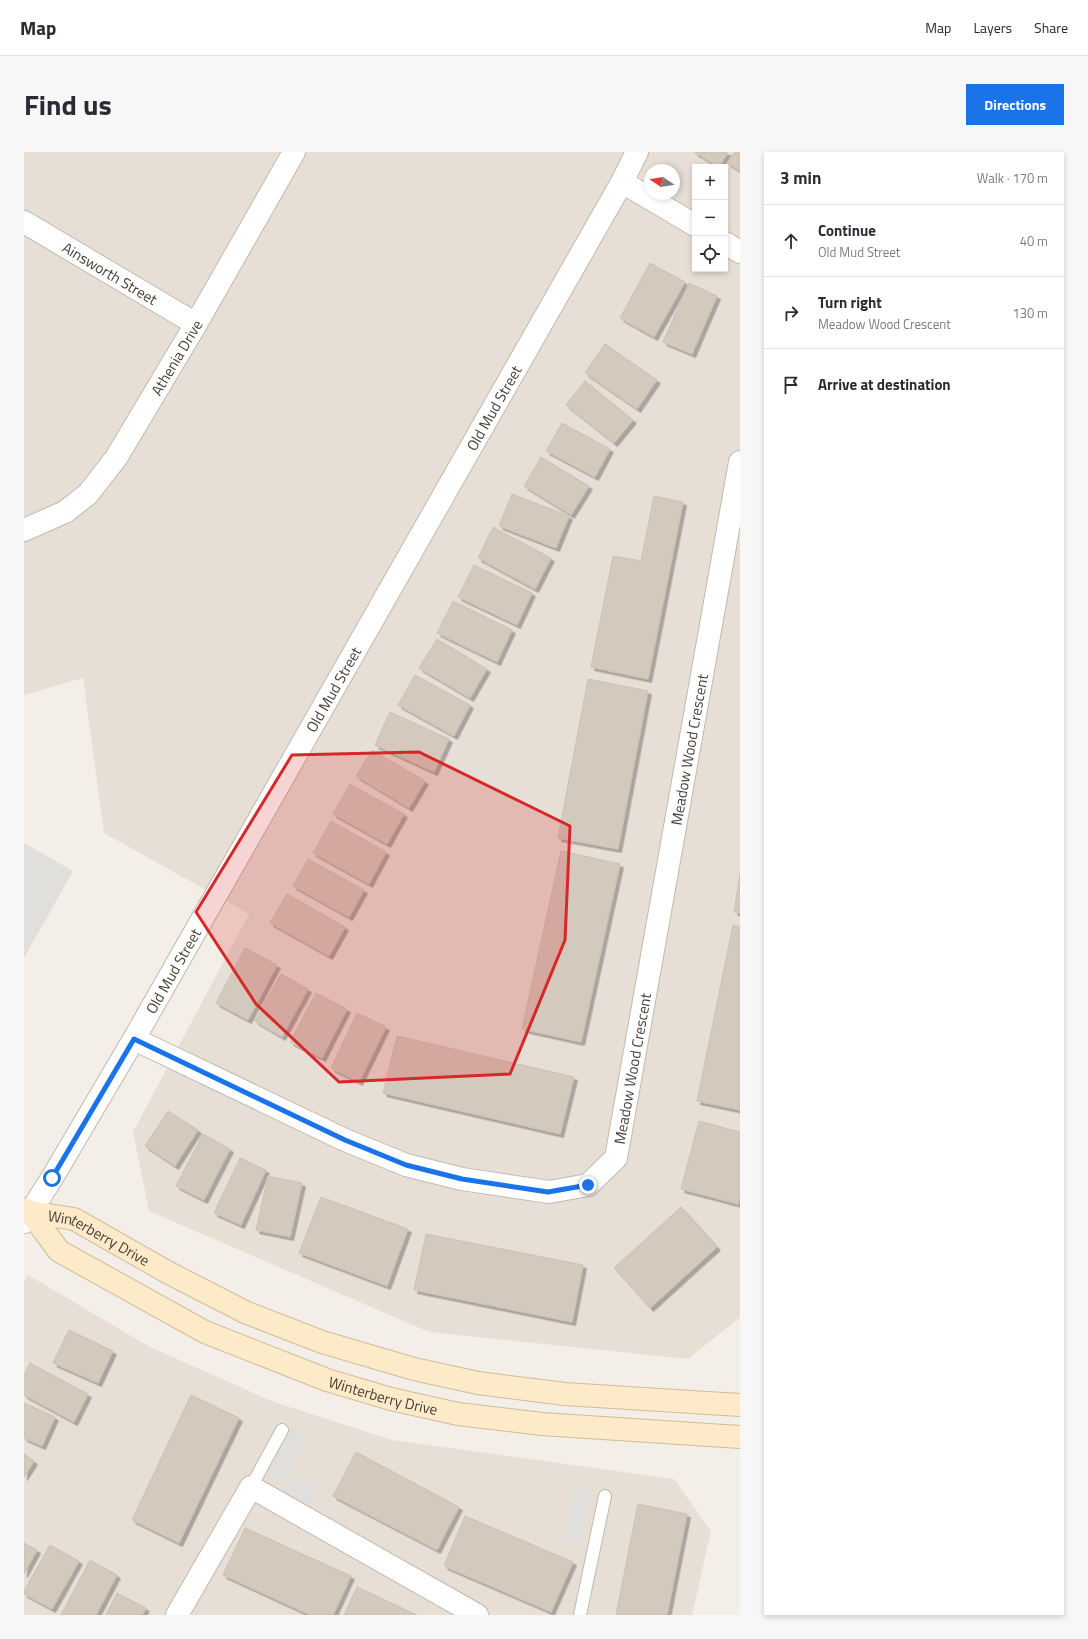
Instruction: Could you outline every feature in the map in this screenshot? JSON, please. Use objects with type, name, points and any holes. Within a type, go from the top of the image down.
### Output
[{"type":"street","name":"Athenia Drive","points":[[24,530],[66,512],[88,494],[116,458],[196,324],[294,152]]},
{"type":"street","name":"Old Mud Street","points":[[26,1215],[52,1178],[134,1039],[622,182],[637,152]]},
{"type":"street","points":[[622,182],[692,223]]},
{"type":"street","name":"Ainsworth Street","points":[[24,222],[196,324]]},
{"type":"street","points":[[728,245],[740,252]]},
{"type":"street","name":"Meadow Wood Crescent","points":[[134,1039],[345,1140],[406,1165],[462,1179],[548,1192],[588,1185],[616,1158],[740,462]]},
{"type":"street","name":"Winterberry Drive","points":[[26,1215],[74,1219],[169,1273],[245,1312],[322,1342],[414,1369],[478,1383],[565,1394],[740,1405]]},
{"type":"street","name":"Winterberry Drive","points":[[26,1215],[59,1251],[205,1332],[327,1380],[391,1399],[458,1414],[542,1424],[740,1437]]},
{"type":"street","points":[[177,1615],[250,1487],[477,1615]]},
{"type":"lane","points":[[250,1487],[282,1430]]},
{"type":"lane","points":[[580,1615],[605,1496]]},
{"type":"highlighted area","points":[[419,752],[570,826],[565,940],[510,1074],[339,1082],[256,1004],[196,912],[292,755]]},
{"type":"shaded area","points":[[24,152],[740,152],[740,1317],[688,1359],[429,1332],[149,1211],[133,1132],[249,914],[104,833],[83,678],[24,695]]},
{"type":"shaded area","points":[[24,843],[73,871],[24,958]]},
{"type":"shaded area","points":[[28,1275],[150,1347],[274,1402],[392,1440],[674,1479],[711,1531],[692,1615],[24,1615],[24,1282]]},
{"type":"shaded area","points":[[291,1427],[308,1436],[282,1483],[265,1473]]},
{"type":"shaded area","points":[[291,1473],[319,1488],[310,1506],[282,1491]]},
{"type":"shaded area","points":[[575,1486],[592,1490],[581,1543],[563,1539]]},
{"type":"building","points":[[694,152],[728,152],[721,164],[714,164]]},
{"type":"building","points":[[735,152],[740,152],[740,171],[727,163]]},
{"type":"building","points":[[650,263],[685,282],[654,337],[620,318]]},
{"type":"building","points":[[689,283],[717,296],[692,354],[663,342]]},
{"type":"building","points":[[605,344],[657,380],[637,409],[585,373]]},
{"type":"building","points":[[585,381],[633,420],[614,443],[566,405]]},
{"type":"building","points":[[562,423],[610,449],[595,477],[546,451]]},
{"type":"building","points":[[541,457],[589,486],[571,515],[524,486]]},
{"type":"building","points":[[512,494],[569,516],[556,548],[499,526]]},
{"type":"building","points":[[654,496],[683,502],[648,679],[591,667],[613,556],[641,561]]},
{"type":"building","points":[[493,527],[551,558],[535,589],[478,558]]},
{"type":"building","points":[[474,565],[532,593],[517,625],[458,597]]},
{"type":"building","points":[[453,601],[512,630],[497,662],[437,633]]},
{"type":"building","points":[[437,639],[487,669],[470,698],[419,668]]},
{"type":"building","points":[[415,675],[470,705],[454,736],[398,705]]},
{"type":"building","points":[[588,679],[648,691],[618,849],[558,838]]},
{"type":"building","points":[[390,712],[449,739],[434,772],[375,745]]},
{"type":"building","points":[[372,750],[425,781],[409,808],[356,776]]},
{"type":"building","points":[[350,784],[404,814],[387,844],[333,814]]},
{"type":"building","points":[[331,821],[386,852],[369,884],[313,853]]},
{"type":"building","points":[[561,851],[620,864],[581,1042],[522,1029]]},
{"type":"building","points":[[308,859],[364,890],[349,917],[293,886]]},
{"type":"building","points":[[740,873],[740,913],[734,912]]},
{"type":"building","points":[[287,894],[345,927],[329,956],[270,923]]},
{"type":"building","points":[[733,925],[740,927],[740,1110],[697,1101]]},
{"type":"building","points":[[245,948],[277,965],[248,1020],[216,1003]]},
{"type":"building","points":[[281,974],[308,989],[282,1037],[255,1021]]},
{"type":"building","points":[[316,993],[347,1009],[322,1058],[290,1042]]},
{"type":"building","points":[[357,1013],[386,1027],[359,1082],[331,1068]]},
{"type":"building","points":[[397,1036],[574,1077],[560,1134],[383,1093]]},
{"type":"building","points":[[168,1111],[198,1130],[175,1166],[145,1146]]},
{"type":"building","points":[[699,1121],[740,1132],[740,1195],[738,1204],[681,1189]]},
{"type":"building","points":[[203,1134],[230,1149],[204,1200],[176,1186]]},
{"type":"building","points":[[240,1158],[266,1170],[241,1225],[214,1213]]},
{"type":"building","points":[[268,1176],[302,1183],[290,1237],[256,1230]]},
{"type":"building","points":[[321,1197],[408,1229],[387,1286],[299,1253]]},
{"type":"building","points":[[681,1207],[717,1247],[650,1308],[614,1268]]},
{"type":"building","points":[[426,1234],[583,1265],[572,1322],[414,1290]]},
{"type":"building","points":[[69,1330],[113,1351],[98,1383],[53,1363]]},
{"type":"building","points":[[30,1363],[88,1394],[74,1422],[24,1395],[24,1375]]},
{"type":"building","points":[[191,1395],[239,1418],[179,1543],[132,1520]]},
{"type":"building","points":[[24,1403],[55,1417],[42,1446],[24,1438]]},
{"type":"building","points":[[356,1452],[459,1507],[437,1550],[333,1496]]},
{"type":"building","points":[[24,1454],[34,1461],[24,1477]]},
{"type":"building","points":[[638,1504],[687,1514],[667,1615],[616,1615]]},
{"type":"building","points":[[465,1516],[573,1562],[551,1612],[444,1566]]},
{"type":"building","points":[[245,1528],[351,1576],[333,1615],[310,1615],[223,1575]]},
{"type":"building","points":[[24,1543],[37,1550],[24,1574]]},
{"type":"building","points":[[50,1545],[79,1561],[52,1609],[24,1594],[24,1591]]},
{"type":"building","points":[[90,1560],[117,1575],[96,1615],[61,1615]]},
{"type":"building","points":[[357,1587],[417,1615],[344,1615]]},
{"type":"building","points":[[117,1593],[146,1608],[142,1615],[106,1615]]},
{"type":"route","points":[[52,1178],[134,1039],[345,1140],[406,1165],[462,1179],[548,1192],[588,1185]]}]
